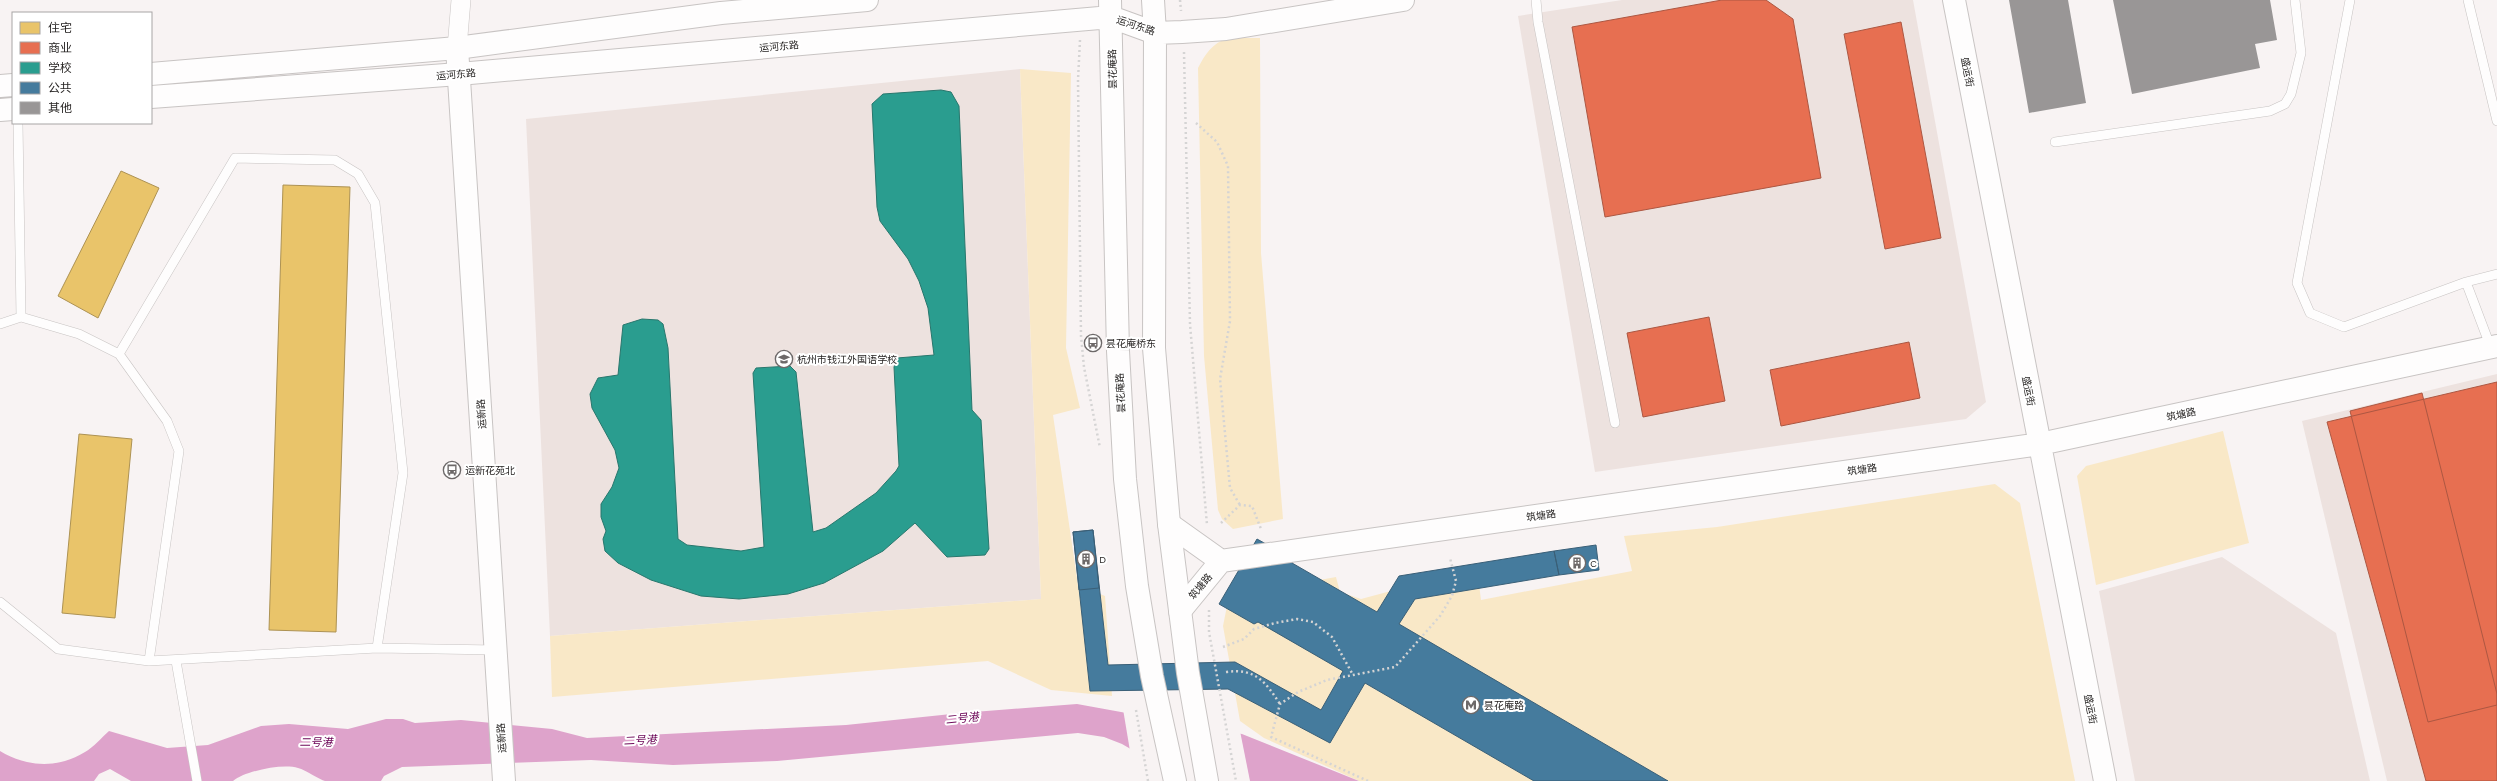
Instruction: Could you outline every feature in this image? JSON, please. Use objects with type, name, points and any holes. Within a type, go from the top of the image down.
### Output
[{"type":"main road","points":[[152,74],[457,48],[721,13],[867,0]]},
{"type":"main road","points":[[1153,0],[1156,33],[1154,348],[1169,524],[1188,673],[1207,781]]},
{"type":"main road","name":"运河东路","points":[[152,97],[459,74],[1082,20],[1110,9],[1156,33],[1226,29],[1403,0]]},
{"type":"main road","name":"盛运街","points":[[1954,0],[2105,781]]},
{"type":"main road","name":"昙花庵路","points":[[1110,9],[1118,351],[1125,479],[1137,586],[1152,676],[1175,781]]},
{"type":"main road","name":"运新路","points":[[457,48],[504,781]]},
{"type":"main road","points":[[0,86],[12,84]]},
{"type":"main road","points":[[0,110],[12,109]]},
{"type":"main road","name":"筑塘路","points":[[1180,611],[1212,563],[2040,444],[2494,347]]},
{"type":"main road","points":[[1169,524],[1212,563]]},
{"type":"street","points":[[457,48],[461,0]]},
{"type":"lane","points":[[1536,0],[1539,30],[1615,423]]},
{"type":"lane","points":[[2055,142],[2270,111],[2285,104],[2291,94],[2301,53],[2295,0]]},
{"type":"lane","points":[[2350,0],[2297,283],[2310,313],[2344,327],[2466,282],[2497,274]]},
{"type":"lane","points":[[2468,0],[2497,121]]},
{"type":"lane","points":[[18,124],[21,316]]},
{"type":"lane","points":[[119,354],[235,158],[335,160],[358,174],[375,203],[403,473],[378,648]]},
{"type":"lane","points":[[2466,282],[2494,347]]},
{"type":"lane","points":[[0,324],[21,316],[79,334],[119,354],[167,422],[179,451],[149,661]]},
{"type":"lane","points":[[0,602],[58,649],[149,661],[378,648],[496,650]]},
{"type":"lane","points":[[176,660],[197,781]]},
{"type":"path","points":[[1180,0],[1185,64],[1190,324],[1212,563],[1209,632],[1236,781]]},
{"type":"path","points":[[1082,20],[1078,80],[1081,336],[1084,367],[1101,453]]},
{"type":"path","points":[[1196,123],[1217,142],[1228,166],[1230,321],[1220,379],[1230,488],[1240,505]]},
{"type":"path","points":[[1221,523],[1240,505],[1252,506],[1261,529]]},
{"type":"path","points":[[1368,781],[1271,737],[1280,704],[1298,692],[1327,680],[1396,667],[1424,635],[1452,596],[1456,581],[1450,558]]},
{"type":"path","points":[[1223,647],[1244,639],[1254,629],[1275,623],[1297,619],[1313,622],[1332,637],[1353,675]]},
{"type":"path","points":[[1226,672],[1240,670],[1259,678],[1280,704]]},
{"type":"shaded area","points":[[1622,0],[1913,0],[1986,402],[1966,419],[1595,472],[1518,16]]},
{"type":"shaded area","points":[[1227,38],[1260,38],[1261,253],[1283,519],[1233,529],[1222,519],[1218,510],[1204,356],[1198,68],[1203,58],[1210,50],[1217,43]]},
{"type":"shaded area","name":"杭州市钱江外国语学校","points":[[1020,69],[1041,599],[550,636],[526,119]]},
{"type":"shaded area","points":[[1020,69],[1071,73],[1066,348],[1080,408],[1053,415],[1078,585],[1105,596],[1112,696],[1051,690],[988,661],[552,697],[550,636],[1041,599]]},
{"type":"shaded area","points":[[2497,374],[2497,781],[2387,781],[2302,421]]},
{"type":"shaded area","points":[[2223,431],[2249,543],[2096,585],[2077,476],[2086,466]]},
{"type":"shaded area","points":[[1995,484],[2020,503],[2075,781],[1359,781],[1264,738],[1240,721],[1223,626],[1227,606],[1238,595],[1336,577],[1340,592],[1361,599],[1477,568],[1481,600],[1632,571],[1624,536],[1717,527]]},
{"type":"shaded area","points":[[2222,557],[2336,633],[2370,781],[2135,781],[2099,591]]},
{"type":"water","name":"二号港","points":[[1077,704],[1242,734],[1359,781],[1186,781],[1122,744],[1104,737],[1078,733],[777,761],[673,765],[591,760],[402,767],[384,776],[381,781],[325,781],[301,769],[291,767],[274,767],[246,774],[233,781],[131,781],[110,769],[99,774],[94,781],[0,781],[0,751],[31,763],[42,764],[64,761],[88,750],[109,731],[167,748],[208,745],[261,726],[289,724],[348,729],[386,719],[403,719],[415,723],[461,720],[552,729],[587,738],[846,725],[961,713]]},
{"type":"pier","points":[[1123,709],[1240,731],[1250,781],[1182,781],[1130,751]]},
{"type":"building: 住宅","points":[[121,171],[159,188],[98,318],[58,296]]},
{"type":"building: 住宅","points":[[283,185],[350,187],[336,632],[269,630]]},
{"type":"building: 住宅","points":[[79,434],[132,439],[115,618],[62,613]]},
{"type":"building: 商业","points":[[1722,0],[1766,0],[1793,19],[1821,178],[1605,217],[1572,27]]},
{"type":"building: 商业","points":[[1901,22],[1941,238],[1885,249],[1844,34]]},
{"type":"building: 商业","points":[[1709,317],[1725,401],[1643,417],[1627,333]]},
{"type":"building: 商业","points":[[1909,342],[1920,398],[1781,426],[1770,370]]},
{"type":"building: 商业","points":[[2497,382],[2497,781],[2426,781],[2327,422]]},
{"type":"building: 商业","points":[[2422,393],[2497,694],[2497,705],[2428,722],[2350,411]]},
{"type":"building: 学校","points":[[941,90],[951,92],[959,106],[972,410],[981,420],[989,549],[985,555],[947,557],[915,523],[883,551],[824,583],[788,594],[739,599],[701,596],[651,580],[618,563],[605,551],[603,539],[606,531],[601,517],[601,504],[612,487],[619,468],[615,450],[592,408],[590,394],[598,378],[618,375],[623,325],[642,319],[658,320],[663,324],[668,348],[678,539],[687,545],[741,551],[764,547],[753,373],[756,368],[790,366],[796,372],[813,532],[826,528],[876,493],[896,471],[899,466],[894,367],[897,358],[934,355],[928,308],[919,281],[908,259],[880,221],[877,207],[872,104],[883,94]]},
{"type":"building: 公共","name":"昙花庵路","points":[[1093,530],[1108,665],[1235,662],[1321,710],[1343,671],[1258,622],[1254,624],[1219,604],[1257,539],[1293,559],[1292,563],[1377,612],[1399,576],[1554,551],[1559,575],[1415,599],[1399,624],[1668,781],[1534,781],[1365,683],[1330,743],[1228,689],[1090,691],[1073,532]]},
{"type":"building: 公共","name":"D","points":[[1093,530],[1099,588],[1079,590],[1073,532]]},
{"type":"building: 公共","name":"C","points":[[1596,545],[1599,570],[1559,575],[1554,551]]},
{"type":"building: 其他","points":[[2009,0],[2068,0],[2086,103],[2029,113]]},
{"type":"building: 其他","points":[[2113,0],[2270,0],[2277,40],[2255,44],[2260,68],[2132,94]]},
{"type":"place","name":"昙花庵桥东","points":[[1093,343]]},
{"type":"place","name":"杭州市钱江外国语学校","points":[[784,359]]},
{"type":"place","name":"运新花苑北","points":[[452,470]]},
{"type":"place","name":"D","points":[[1086,559]]},
{"type":"place","name":"C","points":[[1577,563]]},
{"type":"place","name":"昙花庵路","points":[[1471,705]]}]
